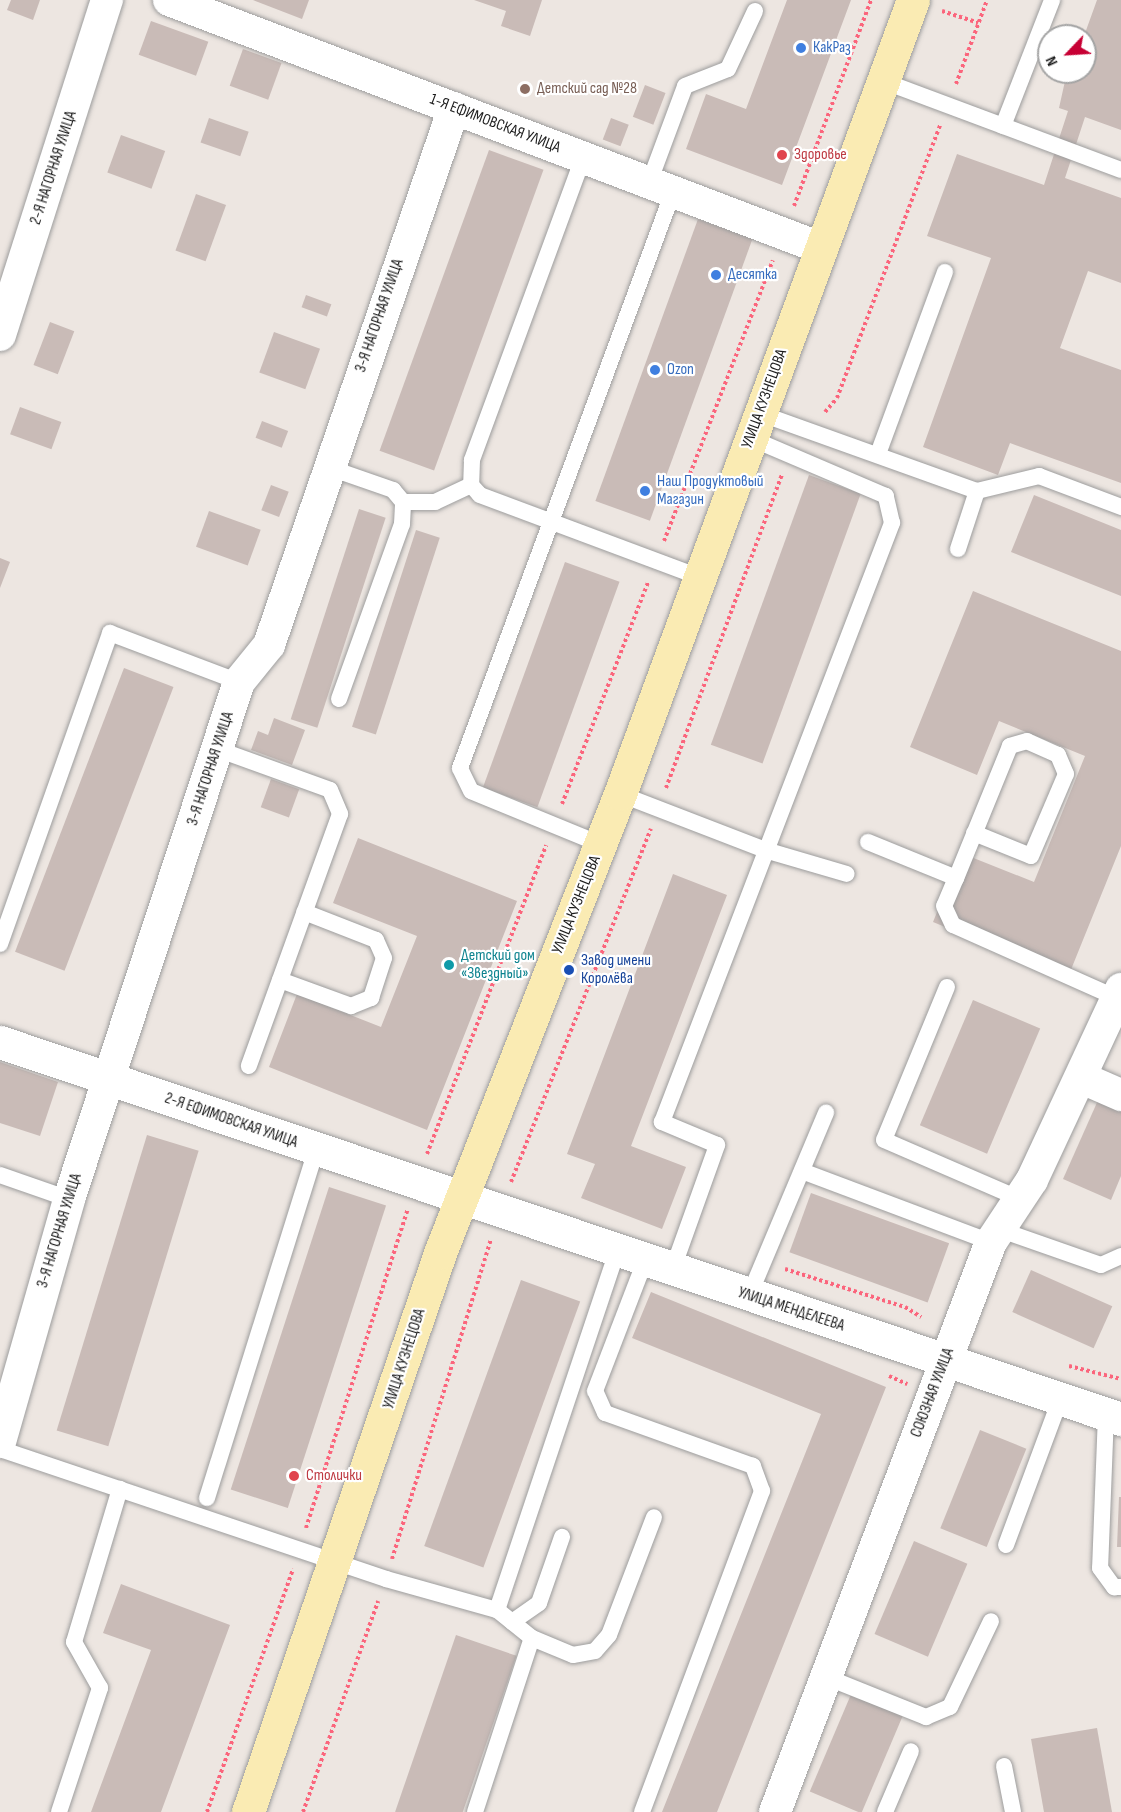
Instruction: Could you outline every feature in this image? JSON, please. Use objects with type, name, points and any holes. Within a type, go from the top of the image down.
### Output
[{"type":"main road","name":"УЛИЦА КУЗНЕЦОВА","points":[[248,1812],[337,1562],[461,1200],[620,794],[913,0]]},
{"type":"street","name":"2-Я НАГОРНАЯ УЛИЦА","points":[[0,335],[107,0]]},
{"type":"street","name":"1-Я ЕФИМОВСКАЯ УЛИЦА","points":[[169,0],[821,248]]},
{"type":"street","name":"3-Я НАГОРНАЯ УЛИЦА","points":[[0,1442],[69,1199],[239,682],[268,645],[454,108]]},
{"type":"street","name":"СОЮЗНАЯ УЛИЦА","points":[[775,1812],[944,1362],[995,1236],[1032,1180],[1082,1078],[1119,993]]},
{"type":"street","name":"2-Я ЕФИМОВСКАЯ УЛИЦА","points":[[0,1042],[461,1200]]},
{"type":"street","points":[[1082,1078],[1121,1095]]},
{"type":"street","name":"УЛИЦА МЕНДЕЛЕЕВА","points":[[461,1200],[1114,1417]]},
{"type":"lane","points":[[1004,126],[1052,0]]},
{"type":"lane","points":[[600,844],[471,791],[460,768],[551,520],[661,187],[685,86],[728,69],[755,11]]},
{"type":"lane","points":[[883,81],[1121,170]]},
{"type":"lane","points":[[583,158],[472,459],[471,485],[480,495],[699,577]]},
{"type":"lane","points":[[878,453],[945,272]]},
{"type":"lane","points":[[755,425],[810,430],[977,491],[1039,476],[1121,507]]},
{"type":"lane","points":[[497,1610],[645,1261],[717,1145],[662,1122],[892,523],[886,496],[790,453],[755,425]]},
{"type":"lane","points":[[330,468],[393,490],[404,502],[435,502],[471,485]]},
{"type":"lane","points":[[958,549],[977,491]]},
{"type":"lane","points":[[339,699],[402,524],[404,502]]},
{"type":"lane","points":[[0,944],[110,633],[239,682]]},
{"type":"lane","points":[[974,833],[1031,856],[1066,774],[1058,755],[1027,741],[1010,746],[974,833],[956,878],[944,906],[953,925],[1119,993]]},
{"type":"lane","points":[[217,749],[330,790],[340,814],[249,1066]]},
{"type":"lane","points":[[620,794],[765,850],[847,874]]},
{"type":"lane","points":[[868,842],[956,878]]},
{"type":"lane","points":[[280,980],[351,1006],[371,998],[384,957],[376,940],[304,912]]},
{"type":"lane","points":[[947,987],[884,1140],[1018,1198]]},
{"type":"lane","points":[[748,1296],[826,1113]]},
{"type":"lane","points":[[207,1498],[316,1150]]},
{"type":"lane","points":[[801,1171],[995,1236],[1101,1265],[1121,1257]]},
{"type":"lane","points":[[0,1175],[69,1199]]},
{"type":"lane","points":[[642,1812],[762,1491],[753,1466],[605,1413],[595,1391],[645,1261]]},
{"type":"lane","points":[[1006,1545],[1060,1400]]},
{"type":"lane","points":[[1114,1417],[1100,1568],[1114,1587],[1121,1587]]},
{"type":"lane","points":[[0,1449],[386,1579],[497,1610],[532,1638],[573,1655],[595,1651],[609,1635],[654,1517]]},
{"type":"lane","points":[[58,1812],[100,1688],[74,1642],[120,1489]]},
{"type":"lane","points":[[512,1622],[539,1603],[562,1537]]},
{"type":"lane","points":[[826,1677],[926,1717],[950,1707],[991,1621]]},
{"type":"lane","points":[[475,1812],[532,1638]]},
{"type":"lane","points":[[885,1812],[910,1750]]},
{"type":"lane","points":[[1004,1766],[1013,1812]]},
{"type":"path","points":[[207,1812],[300,1550],[416,1184],[784,234],[871,0]]},
{"type":"path","points":[[913,0],[978,23]]},
{"type":"path","points":[[810,430],[837,398],[987,0]]},
{"type":"path","points":[[303,1812],[386,1579],[500,1212],[659,808],[790,453]]},
{"type":"building","points":[[11,0],[40,0],[33,20],[7,10]]},
{"type":"building","points":[[253,0],[309,0],[302,19]]},
{"type":"building","points":[[474,0],[542,0],[530,36],[501,26],[506,11]]},
{"type":"building","name":"КакРаз","points":[[787,0],[851,0],[782,185],[686,149],[706,94],[746,109]]},
{"type":"building","points":[[1097,0],[1121,0],[1121,130],[1085,117],[1065,178],[1121,198],[1121,283],[1088,271],[1060,348],[1121,370],[1121,483],[1010,443],[998,475],[923,447],[991,258],[927,236],[957,154],[1044,185],[1068,111],[1059,108],[1064,84],[1097,84],[1097,24],[1088,24]]},
{"type":"building","points":[[151,21],[208,42],[196,76],[139,55]]},
{"type":"building","points":[[243,49],[282,63],[268,100],[230,86]]},
{"type":"building","points":[[645,85],[666,93],[653,125],[633,117]]},
{"type":"building","points":[[209,118],[249,132],[240,156],[201,143]]},
{"type":"building","points":[[611,118],[629,125],[620,146],[603,139]]},
{"type":"building","points":[[121,135],[165,151],[151,189],[107,173]]},
{"type":"building","points":[[489,150],[544,170],[434,471],[380,451]]},
{"type":"building","points":[[196,194],[226,205],[206,261],[175,250]]},
{"type":"building","points":[[698,219],[753,239],[650,521],[595,501]]},
{"type":"building","points":[[306,295],[331,304],[327,316],[302,307]]},
{"type":"building","points":[[50,322],[74,331],[58,374],[34,365]]},
{"type":"building","points":[[274,332],[320,349],[305,389],[259,372]]},
{"type":"building","points":[[20,407],[61,422],[51,449],[10,434]]},
{"type":"building","points":[[262,421],[288,431],[282,448],[256,438]]},
{"type":"building","points":[[809,475],[861,494],[763,764],[711,745]]},
{"type":"building","points":[[271,485],[289,492],[279,517],[261,510]]},
{"type":"building","points":[[1034,495],[1121,530],[1121,596],[1011,552]]},
{"type":"building","points":[[359,509],[386,518],[317,728],[291,719]]},
{"type":"building","points":[[209,511],[261,530],[248,566],[196,547]]},
{"type":"building","points":[[416,530],[440,538],[376,735],[352,727]]},
{"type":"building","points":[[0,558],[10,562],[0,588]]},
{"type":"building","points":[[565,562],[620,582],[537,807],[483,788]]},
{"type":"building","points":[[973,591],[1121,651],[1121,846],[1068,977],[933,922],[961,853],[1034,882],[1085,756],[999,721],[977,775],[910,747]]},
{"type":"building","points":[[124,668],[173,687],[65,971],[15,952]]},
{"type":"building","points":[[274,718],[305,730],[292,765],[251,750],[258,731],[268,735]]},
{"type":"building","points":[[271,779],[299,789],[289,817],[261,807]]},
{"type":"building","name":"Детский дом «Звездный»","points":[[358,838],[517,901],[427,1130],[269,1067],[297,994],[381,1027],[417,936],[333,903]]},
{"type":"building","points":[[673,874],[727,895],[631,1146],[686,1167],[662,1229],[581,1198],[595,1164],[567,1154]]},
{"type":"building","points":[[973,1000],[1040,1029],[987,1154],[920,1125]]},
{"type":"building","points":[[0,1062],[58,1082],[40,1136],[0,1123]]},
{"type":"building","points":[[1099,1098],[1121,1108],[1121,1176],[1111,1200],[1063,1179]]},
{"type":"building","points":[[147,1135],[199,1151],[108,1446],[57,1430]]},
{"type":"building","points":[[329,1187],[386,1206],[288,1508],[231,1489]]},
{"type":"building","points":[[811,1193],[949,1243],[928,1302],[789,1252]]},
{"type":"building","points":[[1031,1270],[1112,1306],[1094,1348],[1012,1312]]},
{"type":"building","points":[[521,1280],[580,1302],[483,1567],[424,1546]]},
{"type":"building","points":[[651,1292],[886,1387],[717,1812],[662,1812],[821,1414],[632,1338]]},
{"type":"building","points":[[980,1430],[1026,1449],[987,1547],[940,1528]]},
{"type":"building","points":[[1119,1497],[1121,1497],[1121,1547],[1117,1547]]},
{"type":"building","points":[[914,1541],[967,1564],[928,1657],[875,1634]]},
{"type":"building","points":[[121,1584],[230,1625],[161,1812],[91,1812],[151,1650],[103,1633]]},
{"type":"building","points":[[456,1635],[517,1656],[463,1812],[395,1812]]},
{"type":"building","points":[[852,1692],[904,1714],[862,1812],[810,1791]]},
{"type":"building","points":[[1097,1728],[1112,1812],[1044,1812],[1031,1739]]},
{"type":"place","name":"КакРаз","points":[[801,48]]},
{"type":"place","name":"Детский сад №28","points":[[525,89]]},
{"type":"place","name":"Здоровье","points":[[782,155]]},
{"type":"place","name":"Десятка","points":[[716,275]]},
{"type":"place","name":"Ozon","points":[[655,370]]},
{"type":"place","name":"Наш Продуктовый Магазин","points":[[645,491]]},
{"type":"place","name":"Детский дом «Звездный»","points":[[449,965]]},
{"type":"place","name":"Завод имени Королёва","points":[[569,970]]},
{"type":"place","name":"Столички","points":[[294,1476]]}]
